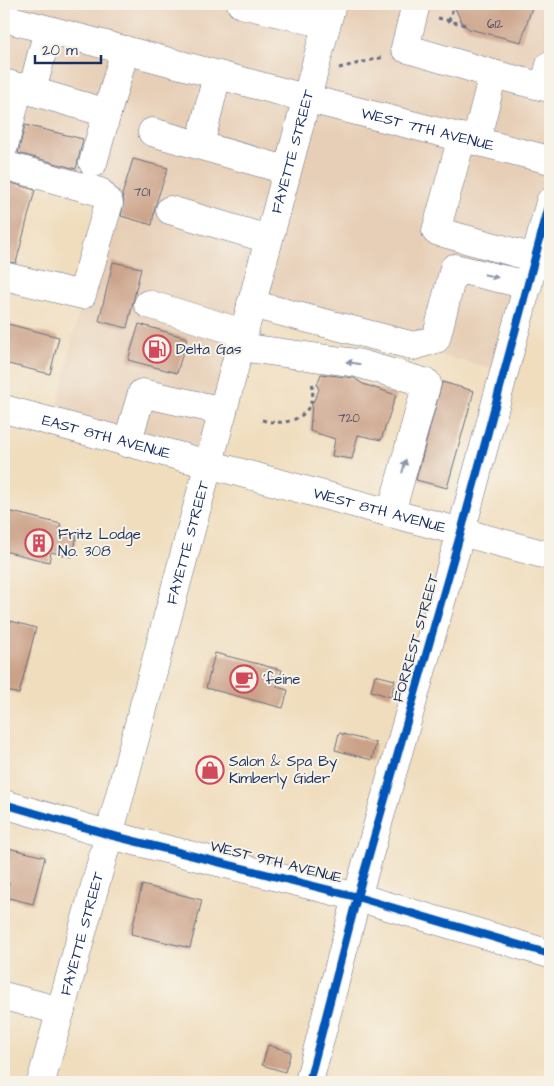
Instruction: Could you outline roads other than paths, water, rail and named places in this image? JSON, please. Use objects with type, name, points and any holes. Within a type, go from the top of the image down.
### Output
[{"type":"street","points":[[242,4],[329,14]]},
{"type":"street","points":[[424,10],[405,48],[544,88],[550,65]]},
{"type":"street","name":"FAYETTE STREET","points":[[41,1082],[110,835],[305,98],[329,14]]},
{"type":"street","name":"WEST 7TH AVENUE","points":[[4,18],[305,98],[550,160]]},
{"type":"street","points":[[4,146],[18,87],[48,30]]},
{"type":"street","points":[[93,163],[125,50]]},
{"type":"street","points":[[493,74],[436,231],[535,258]]},
{"type":"street","points":[[200,146],[217,75]]},
{"type":"street","points":[[18,87],[107,113]]},
{"type":"street","points":[[152,132],[286,170]]},
{"type":"street","points":[[4,165],[100,192],[109,203],[82,295],[4,276]]},
{"type":"street","name":"FORREST STREET","points":[[309,1082],[357,897],[461,532],[550,202]]},
{"type":"street","points":[[170,210],[268,239]]},
{"type":"street","points":[[251,304],[414,346],[436,339],[454,268],[528,285]]},
{"type":"street","points":[[148,304],[241,340],[298,355],[357,363],[427,383],[391,513]]},
{"type":"street","points":[[127,443],[142,393],[223,411]]},
{"type":"street","name":"EAST 8TH AVENUE","points":[[4,409],[208,465]]},
{"type":"street","name":"WEST 8TH AVENUE","points":[[208,465],[550,556]]},
{"type":"street","name":"WEST 9TH AVENUE","points":[[4,804],[110,835],[357,897],[550,954]]},
{"type":"street","points":[[4,996],[61,1011]]},
{"type":"place","name":"Delta Gas","points":[[157,349]]},
{"type":"place","name":"Fritz Lodge No. 308","points":[[39,543]]},
{"type":"place","name":"'feine","points":[[244,679]]},
{"type":"place","name":"Salon & Spa By Kimberly Gider","points":[[210,770]]}]
